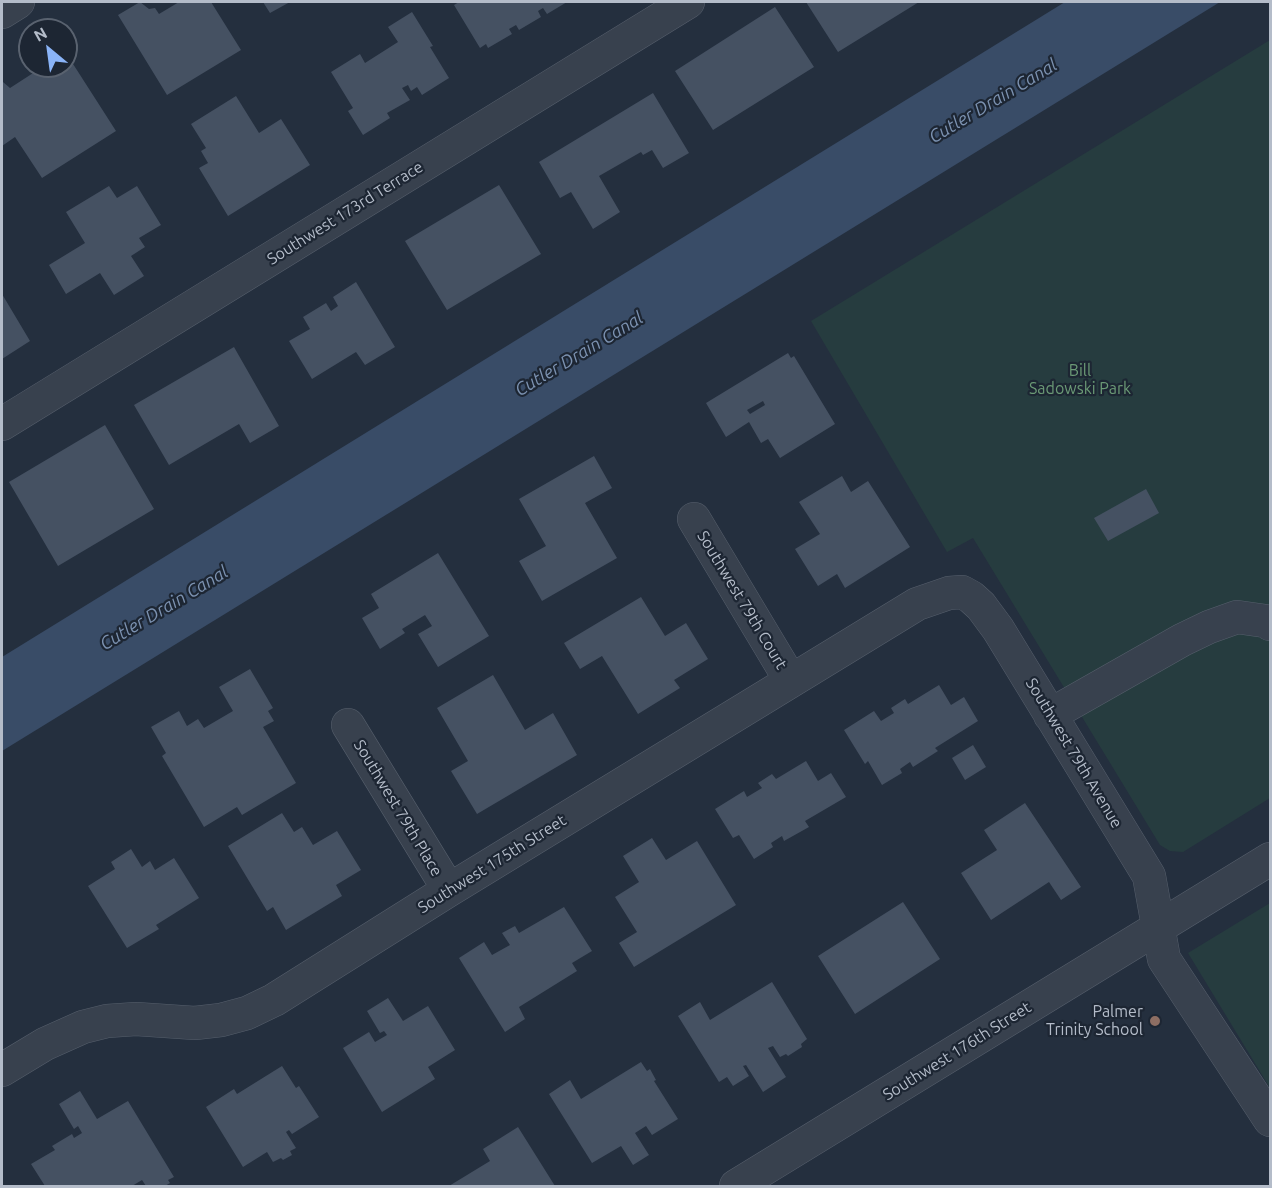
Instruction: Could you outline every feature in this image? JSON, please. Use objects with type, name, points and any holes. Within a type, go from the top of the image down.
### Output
[{"type":"street","points":[[2,12],[18,2]]},
{"type":"street","name":"Southwest 173rd Terrace","points":[[2,424],[688,2]]},
{"type":"street","name":"Southwest 79th Court","points":[[694,519],[791,681]]},
{"type":"street","name":"Southwest 175th Street","points":[[2,1070],[65,1033],[107,1021],[136,1019],[195,1023],[221,1020],[247,1013],[274,1000],[916,604],[949,593],[962,592]]},
{"type":"street","name":"Southwest 79th Avenue","points":[[962,592],[971,597],[989,616],[1149,876],[1164,959],[1270,1120]]},
{"type":"street","points":[[1050,715],[1209,627],[1237,617],[1265,621],[1270,624]]},
{"type":"street","name":"Southwest 79th Place","points":[[348,725],[449,891]]},
{"type":"street","name":"Southwest 176th Street","points":[[735,1186],[1270,859]]},
{"type":"green space","name":"Bill Sadowski Park","points":[[1270,40],[1270,798],[1183,852],[1170,851],[1160,845],[973,538],[947,552],[811,321]]},
{"type":"green space","points":[[1270,903],[1270,1088],[1188,953]]},
{"type":"water","name":"Cutler Drain Canal","points":[[1065,2],[1220,2],[2,751],[2,657]]},
{"type":"building","points":[[140,2],[149,9],[155,8],[159,14],[179,2],[211,2],[241,50],[167,95],[118,15]]},
{"type":"building","points":[[263,2],[290,2],[270,13]]},
{"type":"building","points":[[459,2],[567,2],[547,14],[543,8],[538,11],[541,17],[519,30],[516,25],[509,29],[512,34],[488,48],[486,44],[480,48],[454,5]]},
{"type":"building","points":[[806,2],[919,2],[838,52]]},
{"type":"building","points":[[775,7],[814,67],[713,130],[675,71]]},
{"type":"building","points":[[412,12],[449,78],[422,95],[417,87],[411,91],[408,85],[402,88],[410,100],[387,113],[390,118],[363,135],[348,111],[353,108],[331,72],[360,54],[365,63],[398,42],[388,27]]},
{"type":"building","points":[[78,72],[116,131],[42,178],[15,137],[2,146],[2,82],[10,88],[25,78],[78,78]]},
{"type":"building","points":[[653,93],[689,153],[663,168],[652,150],[643,155],[641,152],[599,176],[620,212],[593,229],[571,192],[560,198],[539,162]]},
{"type":"building","points":[[236,96],[259,133],[281,119],[310,165],[228,216],[199,168],[208,163],[201,151],[206,148],[191,124]]},
{"type":"building","points":[[499,185],[541,254],[447,310],[405,241]]},
{"type":"building","points":[[109,186],[117,198],[137,186],[161,225],[139,238],[145,247],[131,256],[144,276],[114,295],[100,273],[66,294],[49,265],[85,243],[66,212]]},
{"type":"building","points":[[356,282],[395,347],[365,365],[356,352],[312,379],[289,341],[310,329],[303,317],[326,303],[331,311],[338,306],[333,297]]},
{"type":"building","points":[[2,294],[30,341],[2,359]]},
{"type":"building","points":[[234,347],[279,426],[250,443],[239,424],[169,465],[134,405]]},
{"type":"building","points":[[788,353],[791,358],[794,356],[835,424],[780,458],[768,439],[761,443],[749,422],[726,437],[706,403]],"holes":[[[763,401],[765,405],[750,414],[747,410]]]},
{"type":"building","points":[[105,425],[154,509],[58,566],[9,482]]},
{"type":"building","points":[[594,456],[612,488],[585,503],[617,558],[542,601],[519,561],[546,546],[519,499]]},
{"type":"building","points":[[842,476],[851,492],[868,481],[910,547],[845,588],[837,574],[818,586],[795,549],[820,534],[799,502]]},
{"type":"building","points":[[1146,489],[1159,513],[1108,541],[1094,518]]},
{"type":"building","points":[[438,553],[489,636],[438,667],[418,634],[432,626],[425,615],[402,629],[405,633],[380,649],[362,618],[379,608],[371,594]]},
{"type":"building","points":[[641,597],[665,636],[686,623],[708,659],[674,680],[680,688],[638,714],[602,656],[580,669],[564,643]]},
{"type":"building","points":[[250,669],[273,708],[268,711],[274,721],[263,727],[296,783],[242,815],[237,807],[204,827],[162,756],[166,753],[151,727],[179,711],[187,726],[198,719],[204,728],[233,711],[219,687]]},
{"type":"building","points":[[493,675],[525,730],[553,713],[577,755],[477,814],[451,771],[468,761],[437,708]]},
{"type":"building","points":[[939,685],[951,705],[964,697],[978,721],[935,748],[938,751],[913,767],[910,762],[900,769],[902,773],[882,785],[868,761],[865,764],[844,730],[874,711],[881,721],[894,713],[891,708],[905,699],[908,704]]},
{"type":"building","points":[[973,745],[986,767],[965,780],[952,758]]},
{"type":"building","points":[[806,761],[818,781],[831,773],[846,797],[805,821],[809,827],[784,841],[782,836],[771,843],[773,847],[754,859],[739,835],[733,838],[715,809],[744,791],[747,797],[762,788],[758,783],[772,774],[776,779]]},
{"type":"building","points":[[1025,803],[1081,887],[1061,900],[1049,882],[991,920],[961,873],[997,850],[984,830]]},
{"type":"building","points":[[282,813],[294,832],[302,827],[313,845],[337,831],[361,870],[336,885],[342,896],[286,930],[273,907],[267,911],[228,846]]},
{"type":"building","points":[[652,838],[666,860],[697,841],[736,905],[634,967],[619,943],[637,932],[615,897],[639,882],[623,856]]},
{"type":"building","points":[[131,849],[142,867],[150,861],[155,870],[174,858],[199,898],[156,925],[159,929],[127,948],[88,886],[115,869],[111,862]]},
{"type":"building","points":[[903,902],[940,959],[855,1014],[818,956]]},
{"type":"building","points":[[564,907],[592,951],[572,963],[577,971],[519,1007],[525,1019],[505,1032],[459,958],[484,942],[492,955],[510,945],[502,933],[515,926],[519,933]]},
{"type":"building","points":[[772,982],[807,1039],[801,1044],[802,1047],[788,1056],[786,1054],[780,1057],[773,1046],[768,1048],[786,1077],[763,1092],[746,1065],[743,1066],[749,1076],[733,1086],[727,1077],[719,1082],[678,1016],[700,1002],[710,1020]]},
{"type":"building","points":[[388,998],[403,1021],[428,1006],[455,1050],[428,1067],[435,1079],[382,1112],[343,1048],[369,1032],[375,1042],[387,1035],[384,1031],[380,1033],[367,1011]]},
{"type":"building","points":[[641,1062],[647,1071],[650,1069],[656,1080],[654,1081],[678,1119],[652,1135],[646,1126],[635,1133],[649,1155],[633,1165],[621,1146],[592,1163],[549,1094],[570,1080],[581,1099]]},
{"type":"building","points":[[282,1066],[296,1088],[299,1086],[319,1117],[292,1134],[289,1130],[286,1132],[296,1148],[290,1151],[292,1155],[273,1162],[267,1152],[243,1167],[206,1107],[234,1089],[237,1094]]},
{"type":"building","points":[[80,1091],[97,1119],[128,1101],[174,1177],[168,1180],[170,1183],[165,1186],[146,1186],[142,1180],[132,1186],[45,1186],[31,1164],[55,1150],[52,1146],[72,1134],[74,1138],[82,1133],[78,1126],[74,1129],[59,1104]]},
{"type":"building","points":[[518,1127],[555,1186],[449,1186],[490,1161],[483,1149]]},
{"type":"place","name":"Palmer Trinity School","points":[[1155,1021]]}]
